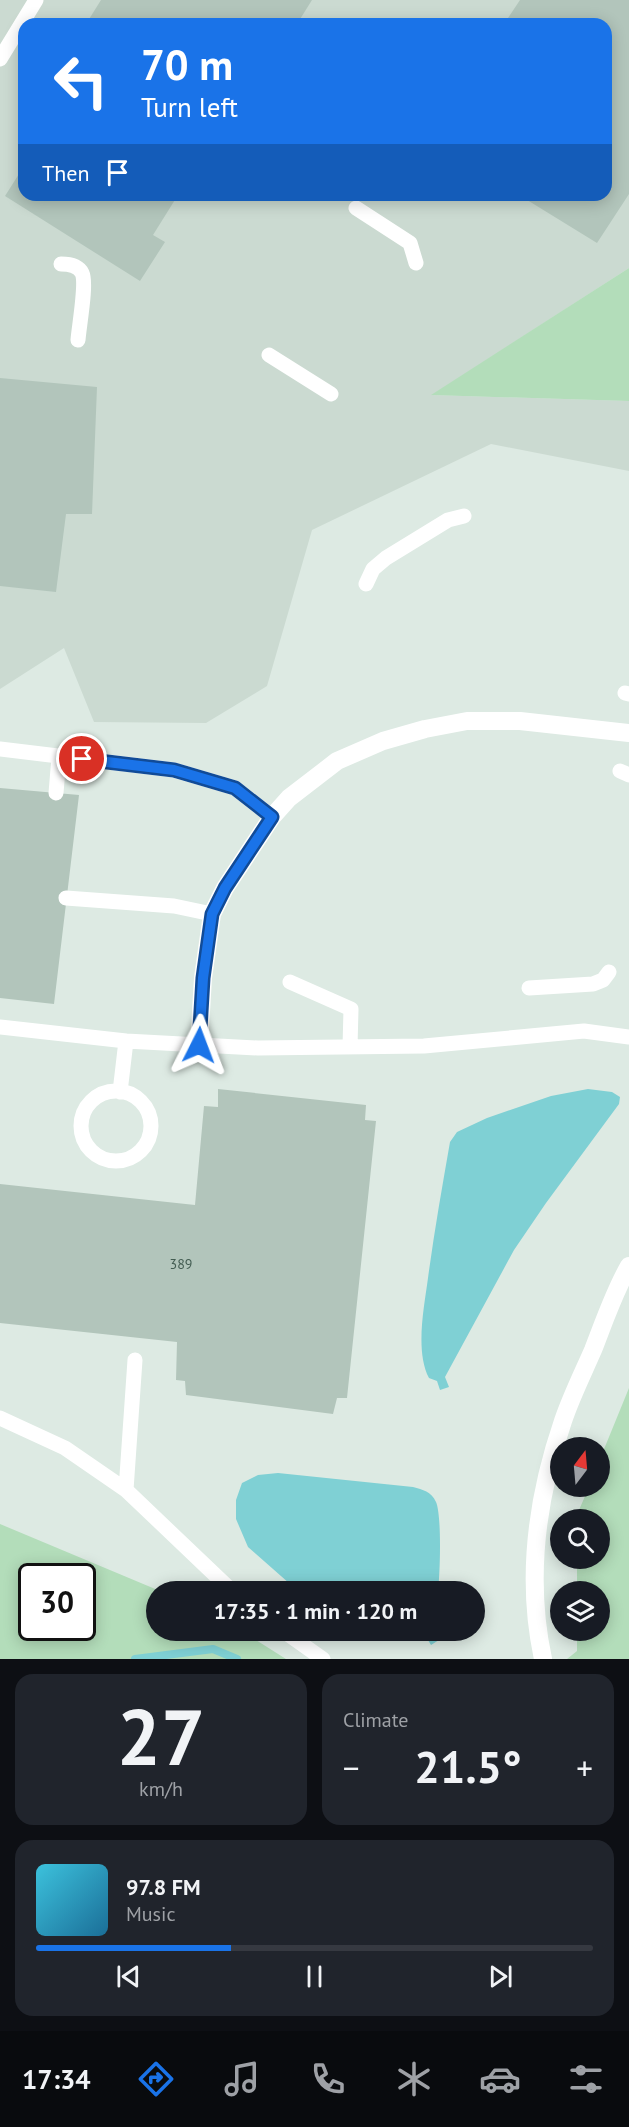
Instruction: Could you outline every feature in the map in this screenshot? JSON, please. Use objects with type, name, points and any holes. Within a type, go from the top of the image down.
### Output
[{"type":"street","points":[[199,1045],[203,978],[212,914],[225,888],[272,817],[289,798],[338,761],[382,741],[425,729],[467,721],[520,721],[629,733]]},
{"type":"street","points":[[543,1659],[539,1641],[534,1576],[536,1540],[551,1461],[563,1420],[629,1266]]},
{"type":"lane","points":[[25,18],[36,0]]},
{"type":"lane","points":[[0,59],[18,30]]},
{"type":"lane","points":[[356,208],[410,243],[416,263]]},
{"type":"lane","points":[[61,264],[74,265],[82,272],[84,281],[78,340]]},
{"type":"lane","points":[[269,355],[331,394]]},
{"type":"lane","points":[[366,584],[373,569],[386,558],[448,520],[464,516]]},
{"type":"lane","points":[[0,749],[174,770],[235,788],[272,817]]},
{"type":"lane","points":[[56,793],[59,757]]},
{"type":"lane","points":[[66,898],[174,906],[212,914]]},
{"type":"lane","points":[[529,988],[593,984],[603,980],[609,972]]},
{"type":"lane","points":[[290,982],[351,1009],[350,1047]]},
{"type":"lane","points":[[0,1027],[126,1041],[258,1048],[424,1047],[584,1031],[629,1037]]},
{"type":"lane","points":[[120,1092],[126,1041]]},
{"type":"lane","points":[[109,1092],[120,1092],[130,1095],[146,1109],[151,1130],[142,1149],[134,1156],[113,1161],[93,1153],[82,1134],[81,1123],[84,1112],[98,1096],[109,1092]]},
{"type":"lane","points":[[126,1490],[135,1360]]},
{"type":"lane","points":[[0,1418],[65,1448],[126,1490],[221,1581]]},
{"type":"lane","points":[[298,1641],[323,1659]]},
{"type":"shaded area","points":[[0,0],[629,0],[629,268],[432,395],[629,401],[629,471],[491,444],[312,530],[267,686],[206,723],[94,722],[64,648],[0,689]]},
{"type":"green space","points":[[629,268],[629,401],[431,395]]},
{"type":"green space","points":[[629,1388],[629,1659],[567,1659],[577,1651],[577,1641],[610,1641],[610,1581],[577,1581],[577,1569],[610,1569],[610,1509],[579,1509],[585,1497],[610,1497],[609,1437]]},
{"type":"green space","points":[[0,1524],[93,1563],[18,1563],[18,1641],[96,1641],[96,1564],[146,1585],[146,1641],[258,1641],[286,1659],[0,1659]]},
{"type":"water","points":[[588,1089],[612,1092],[620,1097],[619,1104],[514,1250],[445,1377],[449,1387],[440,1390],[437,1381],[429,1378],[422,1355],[421,1342],[424,1302],[450,1142],[457,1132],[487,1118],[551,1096]]},
{"type":"water","points":[[278,1473],[413,1487],[429,1493],[434,1498],[438,1509],[439,1581],[287,1581],[248,1547],[236,1519],[236,1500],[242,1483],[258,1475]]},
{"type":"building","points":[[101,0],[312,0],[301,18],[90,18]]},
{"type":"building","points":[[520,0],[629,0],[629,194],[597,243],[529,201],[612,201],[612,18],[508,18]]},
{"type":"building","points":[[18,175],[18,201],[174,201],[153,235],[165,242],[140,281],[5,196]]},
{"type":"building","points":[[0,378],[97,387],[92,514],[66,514],[56,592],[0,586]]},
{"type":"building","points":[[0,788],[79,795],[54,1004],[0,998]]},
{"type":"building","points":[[218,1089],[366,1105],[365,1120],[376,1121],[347,1398],[337,1398],[333,1414],[186,1395],[185,1381],[176,1380],[177,1342],[0,1323],[0,1184],[195,1205],[204,1106],[218,1107]]},
{"type":"waterway","points":[[135,1659],[213,1649],[237,1659]]},
{"type":"route","points":[[82,759],[174,770],[235,788],[272,817],[244,857],[212,914],[203,978],[199,1045]]}]
